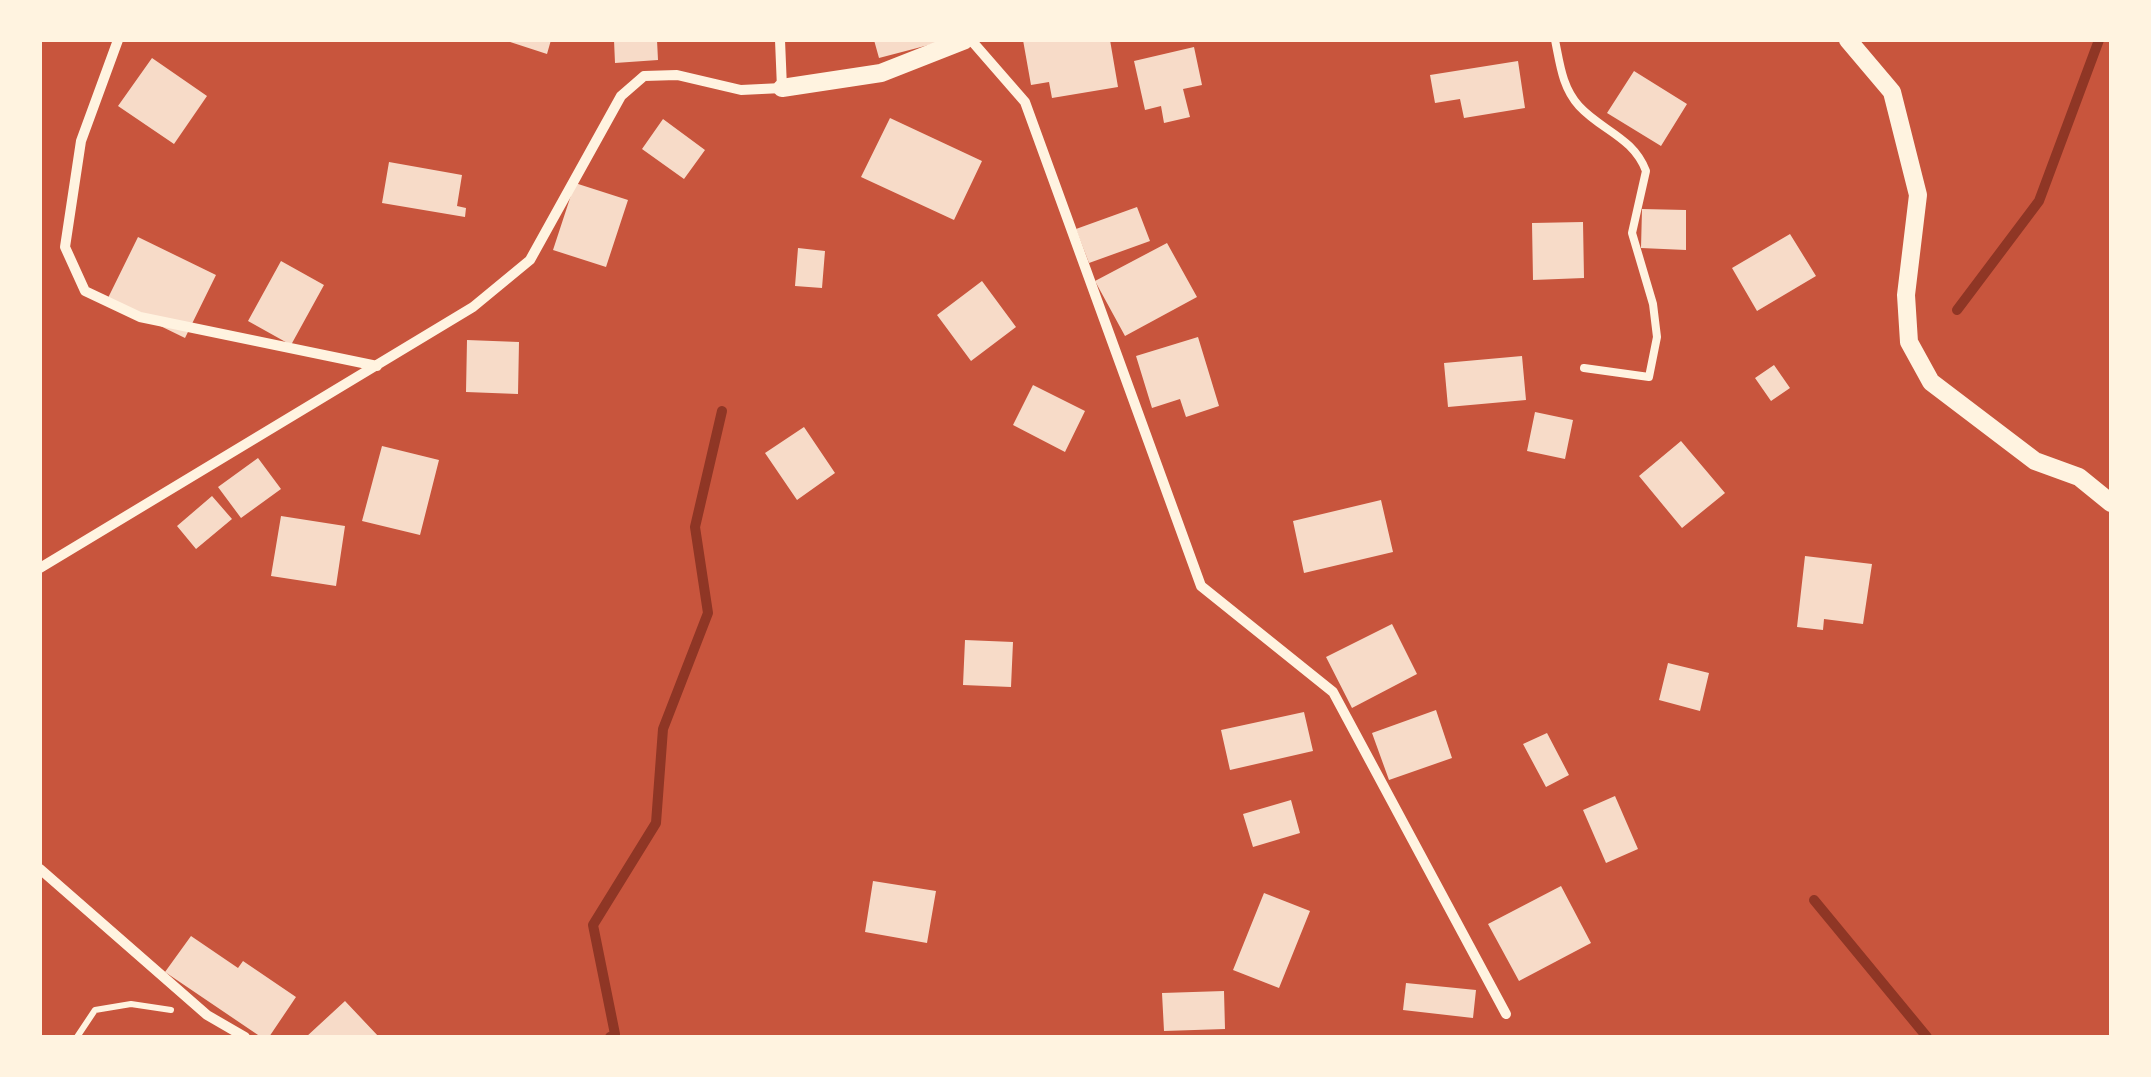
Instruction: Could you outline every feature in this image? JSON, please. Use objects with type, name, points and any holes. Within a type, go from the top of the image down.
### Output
[{"type":"street","points":[[118,40],[81,142],[65,247],[85,291],[140,316],[378,366]]},
{"type":"street","points":[[780,40],[782,88]]},
{"type":"street","points":[[40,568],[473,307],[530,260],[621,96],[644,76],[677,74],[741,90],[782,88],[881,73],[968,40],[1025,102],[1201,586],[1333,692],[1506,1014]]},
{"type":"street","points":[[1848,40],[1892,92],[1918,196],[1906,294],[1908,342],[1932,382],[2035,461],[2078,477],[2111,502]]},
{"type":"street","points":[[40,869],[206,1015],[245,1037]]},
{"type":"lane","points":[[1555,40],[1563,81],[1579,105],[1625,139],[1646,171],[1632,233],[1653,304],[1656,337],[1648,377],[1584,368]]},
{"type":"path","points":[[77,1037],[95,1010],[131,1004],[206,1015]]},
{"type":"building","points":[[504,40],[551,40],[547,54]]},
{"type":"building","points":[[614,40],[657,40],[658,60],[615,63]]},
{"type":"building","points":[[874,40],[944,40],[944,41],[879,58]]},
{"type":"building","points":[[1023,40],[1110,40],[1118,87],[1052,98],[1049,82],[1031,85]]},
{"type":"building","points":[[1194,47],[1202,85],[1183,89],[1190,117],[1164,123],[1161,106],[1145,110],[1134,61]]},
{"type":"building","points":[[152,58],[207,96],[174,144],[118,106]]},
{"type":"building","points":[[1518,61],[1525,108],[1464,118],[1460,99],[1435,103],[1430,75]]},
{"type":"building","points":[[1634,71],[1687,104],[1661,146],[1607,113]]},
{"type":"building","points":[[890,118],[982,161],[954,220],[861,177]]},
{"type":"building","points":[[663,119],[705,150],[684,179],[642,149]]},
{"type":"building","points":[[389,162],[462,175],[457,206],[466,208],[465,217],[382,203]]},
{"type":"building","points":[[575,183],[628,200],[606,267],[553,250]]},
{"type":"building","points":[[1137,207],[1150,241],[1089,263],[1076,229]]},
{"type":"building","points":[[1642,209],[1686,210],[1686,250],[1641,248]]},
{"type":"building","points":[[1583,222],[1584,278],[1533,280],[1532,223]]},
{"type":"building","points":[[1790,234],[1816,276],[1757,311],[1732,268]]},
{"type":"building","points":[[138,237],[216,275],[185,338],[107,300]]},
{"type":"building","points":[[1167,243],[1197,297],[1125,336],[1095,281]]},
{"type":"building","points":[[798,248],[825,251],[822,288],[795,286]]},
{"type":"building","points":[[281,261],[324,285],[291,345],[248,321]]},
{"type":"building","points":[[982,281],[1016,327],[971,361],[937,315]]},
{"type":"building","points":[[1198,337],[1219,406],[1186,417],[1180,399],[1152,408],[1136,356]]},
{"type":"building","points":[[467,340],[519,342],[518,394],[466,392]]},
{"type":"building","points":[[1522,356],[1526,400],[1448,407],[1444,363]]},
{"type":"building","points":[[1774,365],[1790,388],[1771,401],[1755,378]]},
{"type":"building","points":[[1033,385],[1085,411],[1065,452],[1013,425]]},
{"type":"building","points":[[1535,412],[1573,420],[1565,459],[1527,451]]},
{"type":"building","points":[[804,427],[835,473],[797,500],[765,453]]},
{"type":"building","points":[[1681,441],[1725,493],[1682,528],[1639,476]]},
{"type":"building","points":[[382,446],[439,460],[420,535],[362,521]]},
{"type":"building","points":[[258,458],[281,489],[241,518],[218,487]]},
{"type":"building","points":[[212,496],[232,519],[196,549],[177,526]]},
{"type":"building","points":[[1381,500],[1393,552],[1304,573],[1293,521]]},
{"type":"building","points":[[281,516],[345,526],[336,586],[271,576]]},
{"type":"building","points":[[1805,556],[1872,564],[1863,624],[1824,619],[1823,630],[1797,627]]},
{"type":"building","points":[[1392,624],[1417,674],[1352,708],[1326,657]]},
{"type":"building","points":[[965,640],[1013,642],[1011,687],[963,685]]},
{"type":"building","points":[[1668,663],[1709,673],[1700,711],[1659,700]]},
{"type":"building","points":[[1436,710],[1452,758],[1389,780],[1372,733]]},
{"type":"building","points":[[1304,712],[1313,751],[1230,770],[1221,730]]},
{"type":"building","points":[[1547,733],[1569,775],[1546,787],[1523,744]]},
{"type":"building","points":[[1615,796],[1638,849],[1606,863],[1583,810]]},
{"type":"building","points":[[1291,800],[1300,833],[1253,847],[1243,814]]},
{"type":"building","points":[[873,881],[936,891],[927,943],[865,932]]},
{"type":"building","points":[[1561,886],[1591,943],[1519,981],[1488,924]]},
{"type":"building","points":[[1264,893],[1310,911],[1279,988],[1233,970]]},
{"type":"building","points":[[191,936],[238,968],[243,961],[296,997],[269,1037],[261,1037],[165,972]]},
{"type":"building","points":[[1406,983],[1476,990],[1473,1018],[1403,1010]]},
{"type":"building","points":[[1224,991],[1225,1029],[1164,1031],[1162,993]]},
{"type":"building","points":[[345,1001],[379,1037],[306,1037]]},
{"type":"waterway","points":[[1957,310],[2039,201],[2099,40]]},
{"type":"waterway","points":[[610,1037],[615,1034],[593,925],[656,823],[663,729],[708,613],[695,527],[722,411]]},
{"type":"waterway","points":[[1814,900],[1927,1037]]}]
